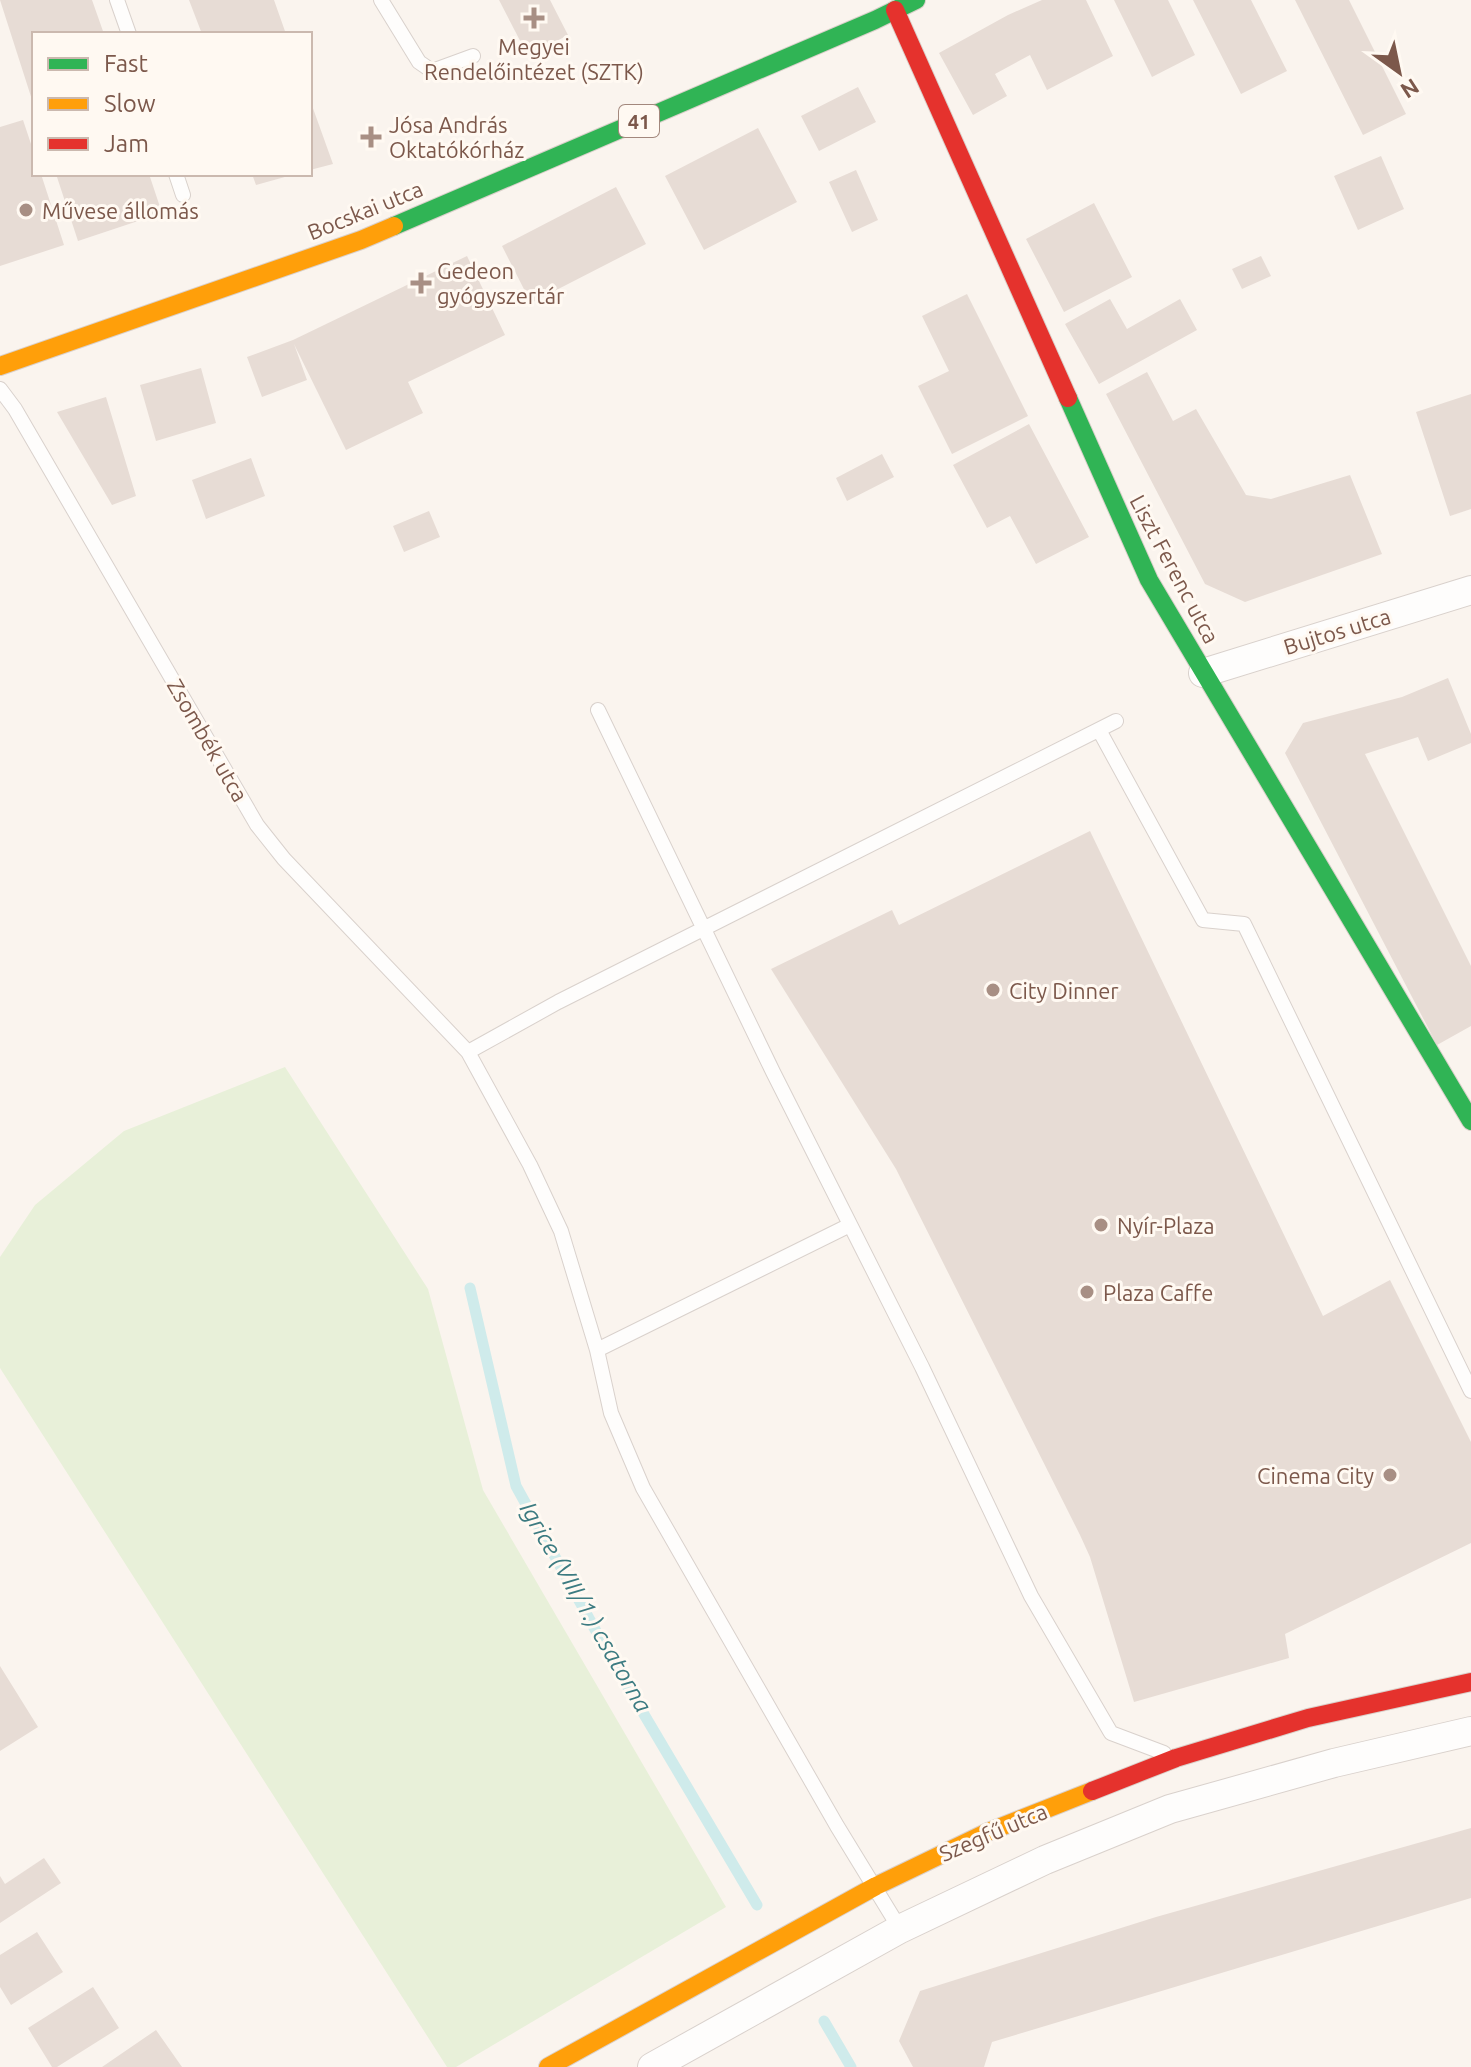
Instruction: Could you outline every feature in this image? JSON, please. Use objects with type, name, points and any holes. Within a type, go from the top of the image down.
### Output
[{"type":"street","name":"Bocskai utca","points":[[0,366],[361,240],[873,15],[895,10],[916,0]]},
{"type":"street","name":"Liszt Ferenc utca","points":[[895,10],[1134,551],[1203,673],[1471,1121]]},
{"type":"street","name":"Bujtos utca","points":[[1203,673],[1471,590]]},
{"type":"street","name":"Szegfű utca","points":[[548,2067],[876,1886],[988,1832],[1176,1758],[1308,1718],[1471,1682]]},
{"type":"street","points":[[652,2067],[900,1929],[1045,1860],[1170,1809],[1334,1763],[1471,1731]]},
{"type":"lane","points":[[117,0],[128,32]]},
{"type":"lane","points":[[381,0],[419,62],[432,71],[473,56]]},
{"type":"lane","points":[[177,176],[183,195]]},
{"type":"lane","name":"Zsombék utca","points":[[0,389],[15,409],[257,825],[284,859],[468,1052],[530,1165],[561,1231],[597,1350],[611,1413],[643,1488],[837,1826],[900,1929]]},
{"type":"lane","points":[[598,710],[759,1043],[922,1367],[1031,1596],[1111,1733],[1176,1758]]},
{"type":"lane","points":[[468,1052],[558,1002],[1116,721]]},
{"type":"lane","points":[[1099,730],[1203,920],[1244,924],[1471,1391]]},
{"type":"lane","points":[[597,1350],[850,1225]]},
{"type":"green space","points":[[285,1067],[428,1289],[483,1490],[726,1907],[456,2067],[447,2067],[0,1368],[0,1257],[35,1205],[124,1131]]},
{"type":"building","points":[[0,0],[92,0],[103,32],[32,32],[32,100]]},
{"type":"building","points":[[189,0],[274,0],[285,32],[201,32]]},
{"type":"building","name":"Megyei Rendelőintézet (SZTK)","points":[[499,0],[550,0],[568,35],[528,56]]},
{"type":"building","points":[[1042,0],[1086,0],[1113,56],[1047,90],[1030,55],[995,74],[1007,96],[973,115],[939,53]]},
{"type":"building","points":[[1114,0],[1168,0],[1195,55],[1152,77]]},
{"type":"building","points":[[1193,0],[1251,0],[1287,71],[1241,94]]},
{"type":"building","points":[[1295,0],[1349,0],[1406,114],[1363,135]]},
{"type":"building","points":[[858,87],[876,122],[819,151],[801,116]]},
{"type":"building","points":[[312,106],[333,164],[312,169]]},
{"type":"building","name":"Művese állomás","points":[[23,120],[32,147],[32,176],[42,176],[64,245],[0,266],[0,127]]},
{"type":"building","points":[[758,128],[797,202],[704,250],[665,176]]},
{"type":"building","points":[[1381,156],[1404,209],[1358,230],[1334,176]]},
{"type":"building","points":[[856,170],[878,220],[852,232],[829,182]]},
{"type":"building","points":[[57,176],[150,176],[162,213],[78,241]]},
{"type":"building","points":[[253,176],[288,176],[256,185]]},
{"type":"building","points":[[616,187],[646,244],[531,303],[502,246]]},
{"type":"building","points":[[1094,203],[1132,277],[1064,312],[1026,239]]},
{"type":"building","points":[[467,256],[505,335],[408,382],[423,413],[346,450],[294,344],[307,380],[262,397],[247,357],[293,340]]},
{"type":"building","points":[[1261,256],[1271,276],[1242,289],[1232,269]]},
{"type":"building","points":[[967,294],[1028,416],[952,454],[918,386],[949,371],[922,316]]},
{"type":"building","points":[[1110,299],[1127,329],[1180,299],[1197,330],[1099,384],[1065,324]]},
{"type":"building","points":[[201,368],[216,423],[156,441],[140,385]]},
{"type":"building","points":[[1147,372],[1173,421],[1196,409],[1246,495],[1271,499],[1350,475],[1382,554],[1245,602],[1205,584],[1106,394]]},
{"type":"building","points":[[1471,394],[1471,509],[1450,516],[1416,412]]},
{"type":"building","points":[[106,397],[136,496],[112,505],[57,412]]},
{"type":"building","points":[[1029,424],[1089,537],[1036,564],[1010,516],[987,528],[953,465]]},
{"type":"building","points":[[882,454],[894,477],[847,501],[836,478]]},
{"type":"building","points":[[251,458],[265,496],[206,519],[192,480]]},
{"type":"building","points":[[429,511],[440,537],[404,552],[393,526]]},
{"type":"building","points":[[1448,678],[1471,734],[1471,743],[1428,761],[1418,737],[1365,754],[1471,966],[1471,1026],[1437,1045],[1285,753],[1303,723],[1402,697]]},
{"type":"building","name":"Nyír-Plaza","points":[[1090,831],[1323,1316],[1390,1280],[1471,1442],[1471,1543],[1285,1634],[1289,1658],[1134,1702],[1090,1557],[1080,1535],[896,1169],[771,969],[892,910],[899,925]]},
{"type":"building","points":[[0,1666],[38,1727],[0,1751]]},
{"type":"building","points":[[1471,1828],[1471,1898],[992,2042],[984,2067],[913,2067],[899,2041],[920,1991],[1156,1917]]},
{"type":"building","points":[[44,1858],[61,1883],[0,1923],[0,1876],[5,1884]]},
{"type":"building","points":[[37,1932],[63,1972],[11,2005],[0,1987],[0,1955]]},
{"type":"building","points":[[93,1987],[119,2028],[57,2067],[52,2067],[28,2028]]},
{"type":"building","points":[[156,2030],[182,2067],[102,2067]]},
{"type":"waterway","name":"Igrice (VIII/1.) csatorna","points":[[470,1288],[516,1486],[613,1662],[757,1905]]},
{"type":"waterway","name":"Igrice (VIII/1.) csatorna","points":[[824,2021],[851,2067]]},
{"type":"traffic: fast","points":[[394,226],[916,0]]},
{"type":"traffic: fast","points":[[1068,398],[1149,580],[1471,1121]]},
{"type":"traffic: slow","points":[[0,366],[394,226]]},
{"type":"traffic: slow","points":[[548,2067],[876,1886],[988,1832],[1092,1791]]},
{"type":"traffic: jam","points":[[895,10],[1068,398]]},
{"type":"traffic: jam","points":[[1092,1791],[1176,1758],[1308,1718],[1471,1682]]},
{"type":"place","name":"Megyei Rendelőintézet (SZTK)","points":[[534,18]]},
{"type":"place","name":"Jósa András Oktatókórház","points":[[371,137]]},
{"type":"place","name":"Művese állomás","points":[[26,210]]},
{"type":"place","name":"Gedeon gyógyszertár","points":[[421,283]]},
{"type":"place","name":"City Dinner","points":[[993,990]]},
{"type":"place","name":"Nyír-Plaza","points":[[1101,1225]]},
{"type":"place","name":"Plaza Caffe","points":[[1087,1292]]},
{"type":"place","name":"Cinema City","points":[[1390,1475]]}]
